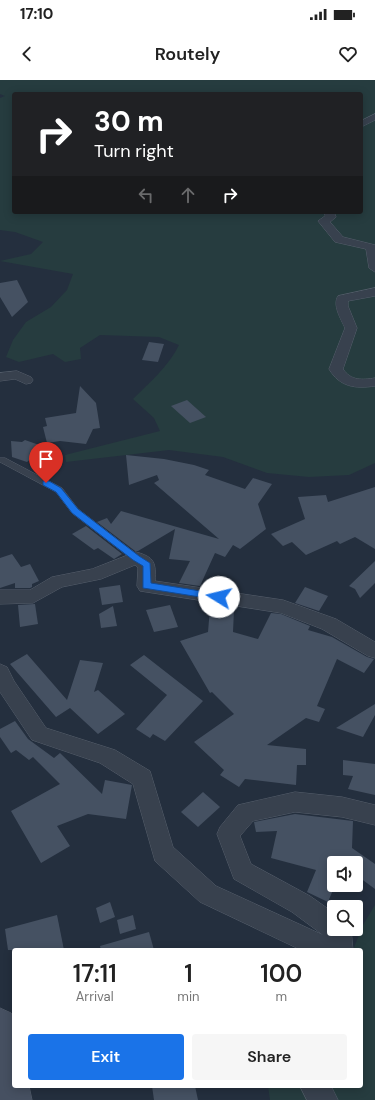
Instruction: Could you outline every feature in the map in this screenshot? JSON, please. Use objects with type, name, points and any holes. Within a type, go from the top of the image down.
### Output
[{"type":"street","points":[[363,123],[375,117]]},
{"type":"street","points":[[330,214],[331,217],[323,221],[339,240],[371,247],[375,268]]},
{"type":"street","points":[[375,292],[342,299],[342,306],[351,328],[336,369],[344,379],[354,385],[375,382]]},
{"type":"street","points":[[0,377],[17,375],[26,380]]},
{"type":"street","points":[[0,597],[33,596],[58,580],[95,575],[136,558],[147,565],[146,586],[282,607],[329,624],[375,651]]},
{"type":"street","points":[[0,672],[6,685],[39,734],[107,756],[142,778],[163,853],[208,894],[324,948]]},
{"type":"street","points":[[327,922],[302,904],[242,871],[228,834],[246,812],[295,802],[342,807],[375,815]]},
{"type":"street","points":[[340,936],[340,948]]},
{"type":"street","points":[[0,1024],[12,1085]]},
{"type":"street","points":[[13,1088],[15,1100]]},
{"type":"street","points":[[315,1088],[324,1100]]},
{"type":"lane","points":[[2,460],[58,490],[75,511],[136,558]]},
{"type":"green space","points":[[0,80],[375,80],[375,463],[349,475],[309,477],[267,473],[223,457],[169,450],[66,462],[65,455],[160,431],[154,418],[133,399],[170,360],[179,345],[159,337],[100,335],[80,348],[81,359],[65,362],[53,354],[19,362],[6,357],[13,340],[26,322],[51,307],[67,290],[73,274],[0,261],[31,254],[43,242],[15,232],[0,230],[0,98],[5,96],[0,94]]},
{"type":"green space","points":[[375,905],[375,1100],[270,1100],[268,1088],[363,1088],[363,948],[354,948],[359,936],[363,936],[363,925]]},
{"type":"building","points":[[17,280],[28,302],[12,317],[0,297],[0,283]]},
{"type":"building","points":[[149,342],[164,344],[158,362],[142,360]]},
{"type":"building","points":[[80,386],[96,403],[100,428],[93,429],[86,444],[60,441],[47,443],[43,427],[47,426],[45,418],[76,413]]},
{"type":"building","points":[[187,400],[206,417],[190,423],[171,406]]},
{"type":"building","points":[[25,440],[45,447],[27,462],[12,457],[11,441],[22,442]]},
{"type":"building","points":[[126,455],[164,459],[194,465],[209,470],[205,475],[245,489],[253,478],[272,484],[258,504],[266,529],[240,549],[233,545],[225,557],[215,553],[200,586],[179,583],[190,561],[169,559],[175,529],[138,551],[135,551],[97,522],[107,518],[111,524],[121,511],[219,539],[154,483],[159,480],[157,475],[129,485]]},
{"type":"building","points":[[375,487],[375,549],[355,537],[340,544],[337,541],[306,555],[292,542],[283,546],[271,534],[305,519],[298,497],[326,495],[328,502]]},
{"type":"building","points":[[86,526],[122,554],[114,559],[98,548],[94,550],[72,534]]},
{"type":"building","points":[[12,554],[21,567],[30,564],[39,581],[32,584],[32,587],[15,588],[15,583],[0,588],[0,558]]},
{"type":"building","points":[[375,561],[375,583],[360,598],[355,589],[349,586]]},
{"type":"building","points":[[120,585],[123,602],[102,605],[99,588]]},
{"type":"building","points":[[305,587],[328,596],[319,611],[295,603]]},
{"type":"building","points":[[35,604],[38,624],[20,627],[18,605]]},
{"type":"building","points":[[170,605],[178,627],[154,632],[146,610]]},
{"type":"building","points":[[113,606],[117,626],[101,628],[99,614]]},
{"type":"building","points":[[210,608],[234,610],[233,632],[258,639],[271,613],[281,614],[310,626],[308,630],[332,637],[367,657],[374,659],[364,673],[337,659],[317,706],[325,709],[319,722],[306,718],[267,745],[306,749],[306,765],[297,765],[296,785],[245,779],[239,787],[220,775],[224,770],[194,742],[234,714],[212,692],[210,693],[180,641],[208,632]]},
{"type":"building","points":[[27,654],[67,700],[80,660],[103,663],[94,692],[98,690],[125,714],[98,734],[70,708],[56,717],[10,664]]},
{"type":"building","points":[[144,655],[203,701],[165,741],[153,734],[150,738],[136,729],[167,695],[130,665]]},
{"type":"building","points":[[375,704],[375,715],[363,737],[336,728]]},
{"type":"building","points":[[15,721],[28,739],[54,758],[60,753],[102,794],[105,780],[132,785],[126,819],[88,814],[57,826],[70,846],[41,863],[11,811],[60,784],[33,757],[29,760],[16,750],[11,753],[0,737],[0,729]]},
{"type":"building","points":[[343,760],[375,764],[375,795],[348,789],[353,776],[343,775]]},
{"type":"building","points":[[203,792],[220,807],[198,827],[181,812]]},
{"type":"building","points":[[295,814],[353,821],[352,848],[375,864],[375,889],[363,880],[363,856],[327,856],[327,892],[332,892],[329,900],[327,902],[307,892],[316,870],[271,858],[277,831],[256,832],[254,822]]},
{"type":"building","points":[[110,902],[115,917],[100,923],[96,908]]},
{"type":"building","points":[[57,915],[64,948],[12,948],[12,950],[8,950],[5,929]]},
{"type":"building","points":[[133,915],[136,929],[120,934],[117,920]]},
{"type":"building","points":[[149,932],[153,948],[100,948],[100,946]]},
{"type":"building","points":[[152,1088],[195,1088],[198,1100],[154,1100]]},
{"type":"route","points":[[46,483],[58,490],[75,511],[147,565],[146,586],[219,597]]}]
